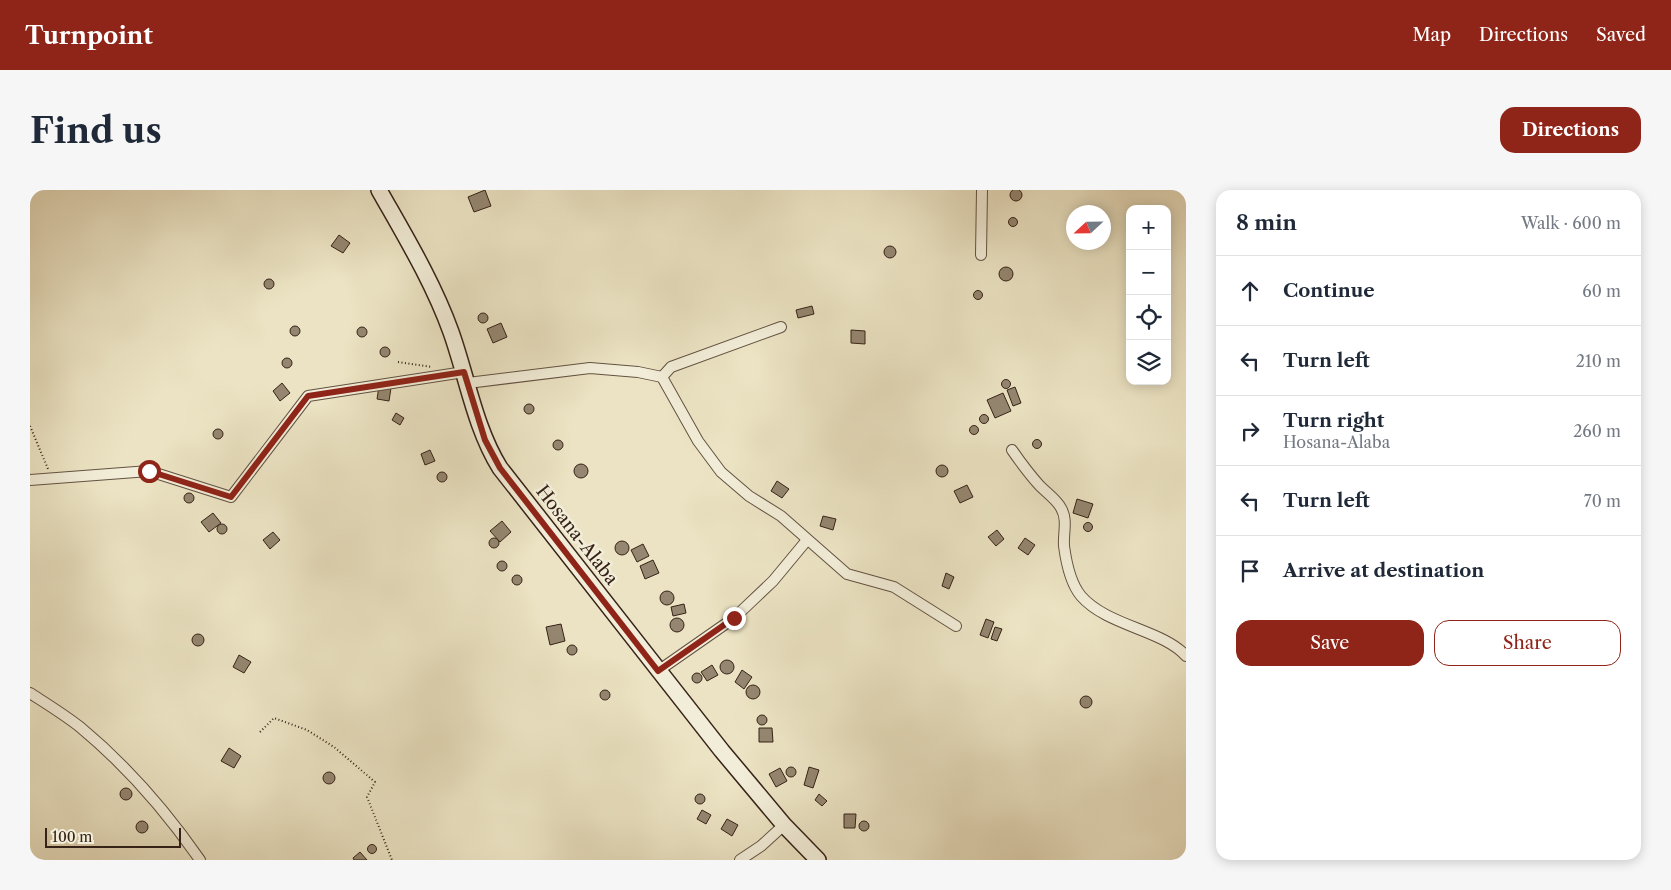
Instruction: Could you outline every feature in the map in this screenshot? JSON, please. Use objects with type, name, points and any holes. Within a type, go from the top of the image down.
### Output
[{"type":"main road","name":"Hosana-Alaba","points":[[379,190],[417,258],[450,330],[485,440],[500,468],[658,671],[784,825],[818,860]]},
{"type":"street","points":[[981,255],[982,190]]},
{"type":"street","points":[[662,377],[671,367],[780,327]]},
{"type":"street","points":[[30,480],[149,471],[231,497],[308,396],[466,377],[590,368],[638,372],[662,377],[698,441],[721,472],[749,496],[781,516],[847,574],[894,587],[956,626]]},
{"type":"street","points":[[1012,450],[1026,470],[1061,508],[1065,519],[1064,545],[1070,573],[1081,596],[1101,611],[1131,628],[1169,643],[1186,656]]},
{"type":"street","points":[[658,671],[734,618],[774,581],[807,540]]},
{"type":"street","points":[[30,693],[80,727],[128,772],[168,814],[200,860]]},
{"type":"street","points":[[740,860],[784,825]]},
{"type":"path","points":[[30,426],[51,478]]},
{"type":"path","points":[[260,732],[274,718],[308,730],[334,746],[375,782],[367,797],[392,860]]},
{"type":"building","points":[[1018,189],[1021,190],[1021,200],[1014,201],[1011,200],[1010,193],[1011,190]]},
{"type":"building","points":[[485,190],[491,206],[474,212],[468,197]]},
{"type":"building","points":[[1013,218],[1017,222],[1013,226],[1009,222]]},
{"type":"building","points":[[339,235],[350,243],[343,253],[331,246]]},
{"type":"building","points":[[890,246],[896,252],[890,258],[884,252]]},
{"type":"building","points":[[1006,267],[1011,269],[1013,274],[1011,279],[1006,281],[1001,279],[999,274],[1001,269]]},
{"type":"building","points":[[269,279],[274,284],[269,289],[264,284]]},
{"type":"building","points":[[978,291],[982,295],[978,299],[974,295]]},
{"type":"building","points":[[812,306],[814,314],[798,318],[796,310]]},
{"type":"building","points":[[483,313],[488,318],[483,323],[478,318]]},
{"type":"building","points":[[501,323],[507,337],[493,343],[487,329]]},
{"type":"building","points":[[295,326],[300,331],[295,336],[290,331]]},
{"type":"building","points":[[362,327],[367,332],[362,337],[357,332]]},
{"type":"building","points":[[851,330],[865,331],[865,344],[851,343]]},
{"type":"building","points":[[385,347],[390,352],[385,357],[380,352]]},
{"type":"building","points":[[287,358],[292,363],[287,368],[282,363]]},
{"type":"building","points":[[1006,380],[1010,384],[1006,388],[1002,384]]},
{"type":"building","points":[[282,383],[290,393],[280,401],[273,391]]},
{"type":"building","points":[[379,386],[391,388],[389,401],[377,399]]},
{"type":"building","points":[[1015,387],[1021,403],[1013,406],[1007,390]]},
{"type":"building","points":[[1003,393],[1011,411],[995,418],[987,400]]},
{"type":"building","points":[[529,404],[534,409],[529,414],[524,409]]},
{"type":"building","points":[[396,413],[404,418],[400,425],[392,420]]},
{"type":"building","points":[[984,415],[988,419],[984,423],[980,419]]},
{"type":"building","points":[[974,426],[978,430],[974,434],[970,430]]},
{"type":"building","points":[[216,429],[220,429],[223,434],[222,438],[216,439],[213,436],[213,432]]},
{"type":"building","points":[[558,440],[563,445],[558,450],[553,445]]},
{"type":"building","points":[[1037,440],[1041,444],[1037,448],[1033,444]]},
{"type":"building","points":[[430,450],[435,461],[425,465],[421,454]]},
{"type":"building","points":[[581,464],[586,466],[588,471],[586,476],[581,478],[576,476],[574,471],[576,466]]},
{"type":"building","points":[[942,465],[948,471],[942,477],[936,471]]},
{"type":"building","points":[[442,472],[447,477],[442,482],[437,477]]},
{"type":"building","points":[[777,481],[789,489],[782,498],[771,491]]},
{"type":"building","points":[[967,485],[973,497],[960,503],[954,491]]},
{"type":"building","points":[[189,493],[194,498],[189,503],[184,498]]},
{"type":"building","points":[[1077,499],[1093,504],[1088,518],[1073,513]]},
{"type":"building","points":[[213,513],[221,523],[209,532],[201,522]]},
{"type":"building","points":[[823,516],[836,519],[833,530],[820,526]]},
{"type":"building","points":[[502,521],[511,532],[500,542],[490,531]]},
{"type":"building","points":[[1088,523],[1092,527],[1088,531],[1084,527]]},
{"type":"building","points":[[222,524],[227,529],[222,534],[217,529]]},
{"type":"building","points":[[997,530],[1004,539],[996,546],[988,537]]},
{"type":"building","points":[[273,532],[280,540],[270,549],[263,540]]},
{"type":"building","points":[[494,538],[499,543],[494,548],[489,543]]},
{"type":"building","points":[[1025,538],[1035,545],[1028,555],[1018,548]]},
{"type":"building","points":[[619,541],[625,541],[629,548],[625,555],[619,555],[615,551],[615,545]]},
{"type":"building","points":[[643,544],[649,556],[637,562],[631,550]]},
{"type":"building","points":[[653,560],[659,573],[645,579],[640,566]]},
{"type":"building","points":[[502,561],[507,566],[502,571],[497,566]]},
{"type":"building","points":[[946,573],[954,577],[949,589],[942,586]]},
{"type":"building","points":[[517,575],[522,580],[517,585],[512,580]]},
{"type":"building","points":[[664,591],[670,591],[674,598],[670,605],[664,605],[660,601],[660,595]]},
{"type":"building","points":[[684,604],[686,613],[673,616],[671,607]]},
{"type":"building","points":[[674,618],[680,618],[684,625],[680,632],[674,632],[670,628],[670,622]]},
{"type":"building","points":[[986,619],[994,622],[988,638],[980,635]]},
{"type":"building","points":[[561,624],[565,641],[550,645],[546,627]]},
{"type":"building","points":[[995,627],[1002,629],[997,641],[991,639]]},
{"type":"building","points":[[196,634],[200,634],[204,640],[200,646],[196,646],[192,642],[192,638]]},
{"type":"building","points":[[572,645],[577,650],[572,655],[567,650]]},
{"type":"building","points":[[239,655],[251,662],[244,673],[233,667]]},
{"type":"building","points":[[724,660],[730,660],[734,667],[730,674],[724,674],[720,670],[720,664]]},
{"type":"building","points":[[712,665],[718,675],[707,681],[701,672]]},
{"type":"building","points":[[742,670],[752,677],[744,689],[735,682]]},
{"type":"building","points":[[697,673],[702,678],[697,683],[692,678]]},
{"type":"building","points":[[750,685],[756,685],[760,692],[756,699],[750,699],[746,695],[746,689]]},
{"type":"building","points":[[605,690],[610,695],[605,700],[600,695]]},
{"type":"building","points":[[1086,696],[1092,702],[1086,708],[1080,702]]},
{"type":"building","points":[[762,715],[767,720],[762,725],[757,720]]},
{"type":"building","points":[[759,728],[772,728],[773,742],[759,742]]},
{"type":"building","points":[[229,748],[241,756],[234,768],[221,761]]},
{"type":"building","points":[[791,767],[796,772],[791,777],[786,772]]},
{"type":"building","points":[[809,767],[819,770],[813,788],[804,785]]},
{"type":"building","points":[[780,768],[787,781],[776,787],[769,774]]},
{"type":"building","points":[[327,772],[331,772],[335,778],[331,784],[327,784],[323,780],[323,776]]},
{"type":"building","points":[[124,788],[128,788],[132,794],[128,800],[124,800],[120,796],[120,792]]},
{"type":"building","points":[[700,794],[705,799],[700,804],[695,799]]},
{"type":"building","points":[[819,794],[827,801],[822,806],[815,800]]},
{"type":"building","points":[[702,810],[711,815],[706,824],[697,819]]},
{"type":"building","points":[[844,814],[856,814],[855,828],[844,828]]},
{"type":"building","points":[[727,819],[738,825],[732,836],[721,829]]},
{"type":"building","points":[[140,821],[144,821],[148,827],[144,833],[140,833],[136,829],[136,825]]},
{"type":"building","points":[[864,821],[869,826],[864,831],[859,826]]},
{"type":"building","points":[[372,844],[377,849],[372,854],[367,849]]},
{"type":"building","points":[[360,852],[367,860],[354,860],[353,858]]},
{"type":"route","points":[[149,471],[231,497],[308,396],[464,372],[485,440],[500,468],[559,541],[658,671],[693,649],[734,618]]}]
